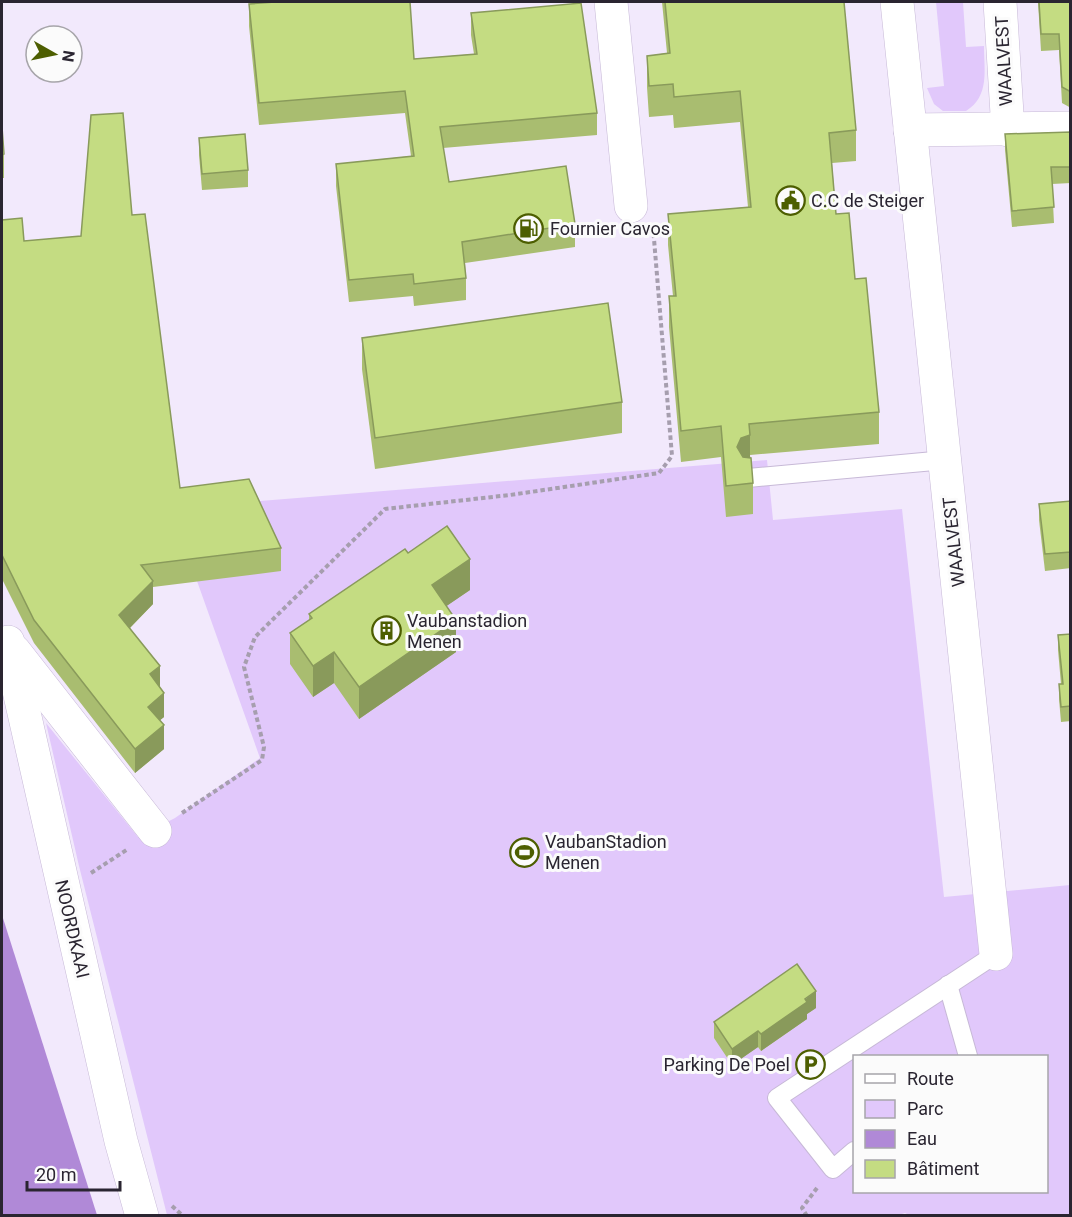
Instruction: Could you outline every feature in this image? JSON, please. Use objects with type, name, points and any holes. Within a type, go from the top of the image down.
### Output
[{"type":"street","points":[[611,2],[631,206]]},
{"type":"street","name":"WAALVEST","points":[[897,2],[996,954]]},
{"type":"street","name":"WAALVEST","points":[[910,130],[1008,130],[1000,2]]},
{"type":"street","points":[[1008,130],[1071,128]]},
{"type":"street","name":"NOORDKAAI","points":[[4,637],[24,667],[155,831]]},
{"type":"street","name":"NOORDKAAI","points":[[4,637],[121,1141],[142,1215]]},
{"type":"lane","points":[[748,478],[945,460]]},
{"type":"lane","points":[[853,1153],[833,1169],[777,1098],[996,954]]},
{"type":"lane","points":[[948,985],[968,1055]]},
{"type":"path","points":[[63,891],[262,760],[264,747],[244,667],[255,638],[385,509],[510,495],[659,473],[672,456],[653,220],[631,206]]},
{"type":"path","points":[[807,1215],[802,1208],[833,1169]]},
{"type":"green space","points":[[936,2],[963,2],[966,47],[984,46],[985,73],[982,90],[974,105],[966,111],[943,111],[934,104],[927,88],[944,86]]},
{"type":"green space","name":"VaubanStadion Menen","points":[[767,460],[773,520],[902,509],[944,897],[1070,885],[1070,1215],[911,1216],[905,1213],[896,1216],[167,1215],[79,866],[46,723],[138,837],[175,818],[260,758],[197,581],[249,502]]},
{"type":"water","points":[[2,915],[97,1215],[2,1215]]},
{"type":"building","points":[[410,2],[414,59],[477,54],[471,13],[581,3],[597,113],[440,127],[449,182],[566,166],[575,224],[462,242],[466,278],[414,284],[413,274],[349,280],[336,164],[414,156],[405,91],[259,103],[249,4]]},
{"type":"building","name":"C.C de Steiger","points":[[665,2],[844,2],[856,130],[829,133],[836,214],[849,213],[855,279],[866,278],[879,412],[749,424],[750,435],[741,438],[737,447],[743,457],[751,458],[753,483],[726,486],[721,426],[681,431],[669,296],[676,296],[668,214],[751,207],[740,91],[674,97],[673,84],[649,86],[647,56],[670,53]]},
{"type":"building","points":[[1039,2],[1071,2],[1071,92],[1062,87],[1059,34],[1041,34]]},
{"type":"building","points":[[123,113],[132,215],[145,214],[180,488],[249,479],[281,548],[141,565],[153,581],[119,615],[160,666],[150,674],[164,693],[148,707],[164,725],[135,749],[34,620],[2,555],[2,220],[22,218],[24,241],[81,236],[91,115]]},
{"type":"building","points":[[2,127],[4,154],[2,155]]},
{"type":"building","points":[[1071,132],[1071,167],[1051,167],[1054,207],[1012,211],[1005,134]]},
{"type":"building","points":[[245,134],[248,170],[202,174],[199,138]]},
{"type":"building","points":[[608,303],[622,402],[375,438],[362,338]]},
{"type":"building","points":[[1071,501],[1071,552],[1045,554],[1039,504]]},
{"type":"building","points":[[447,526],[470,559],[432,585],[456,620],[359,687],[334,652],[313,666],[290,633],[312,618],[309,614],[405,549],[408,553]]},
{"type":"building","points":[[1071,634],[1071,706],[1061,707],[1059,684],[1063,684],[1058,635]]},
{"type":"building","points":[[797,964],[816,991],[805,999],[807,1002],[761,1034],[758,1031],[732,1049],[714,1022]]},
{"type":"place","name":"C.C de Steiger","points":[[790,201]]},
{"type":"place","name":"Fournier Cavos","points":[[529,229]]},
{"type":"place","name":"Vaubanstadion Menen","points":[[386,631]]},
{"type":"place","name":"VaubanStadion Menen","points":[[524,852]]},
{"type":"place","name":"Parking De Poel","points":[[811,1065]]}]
